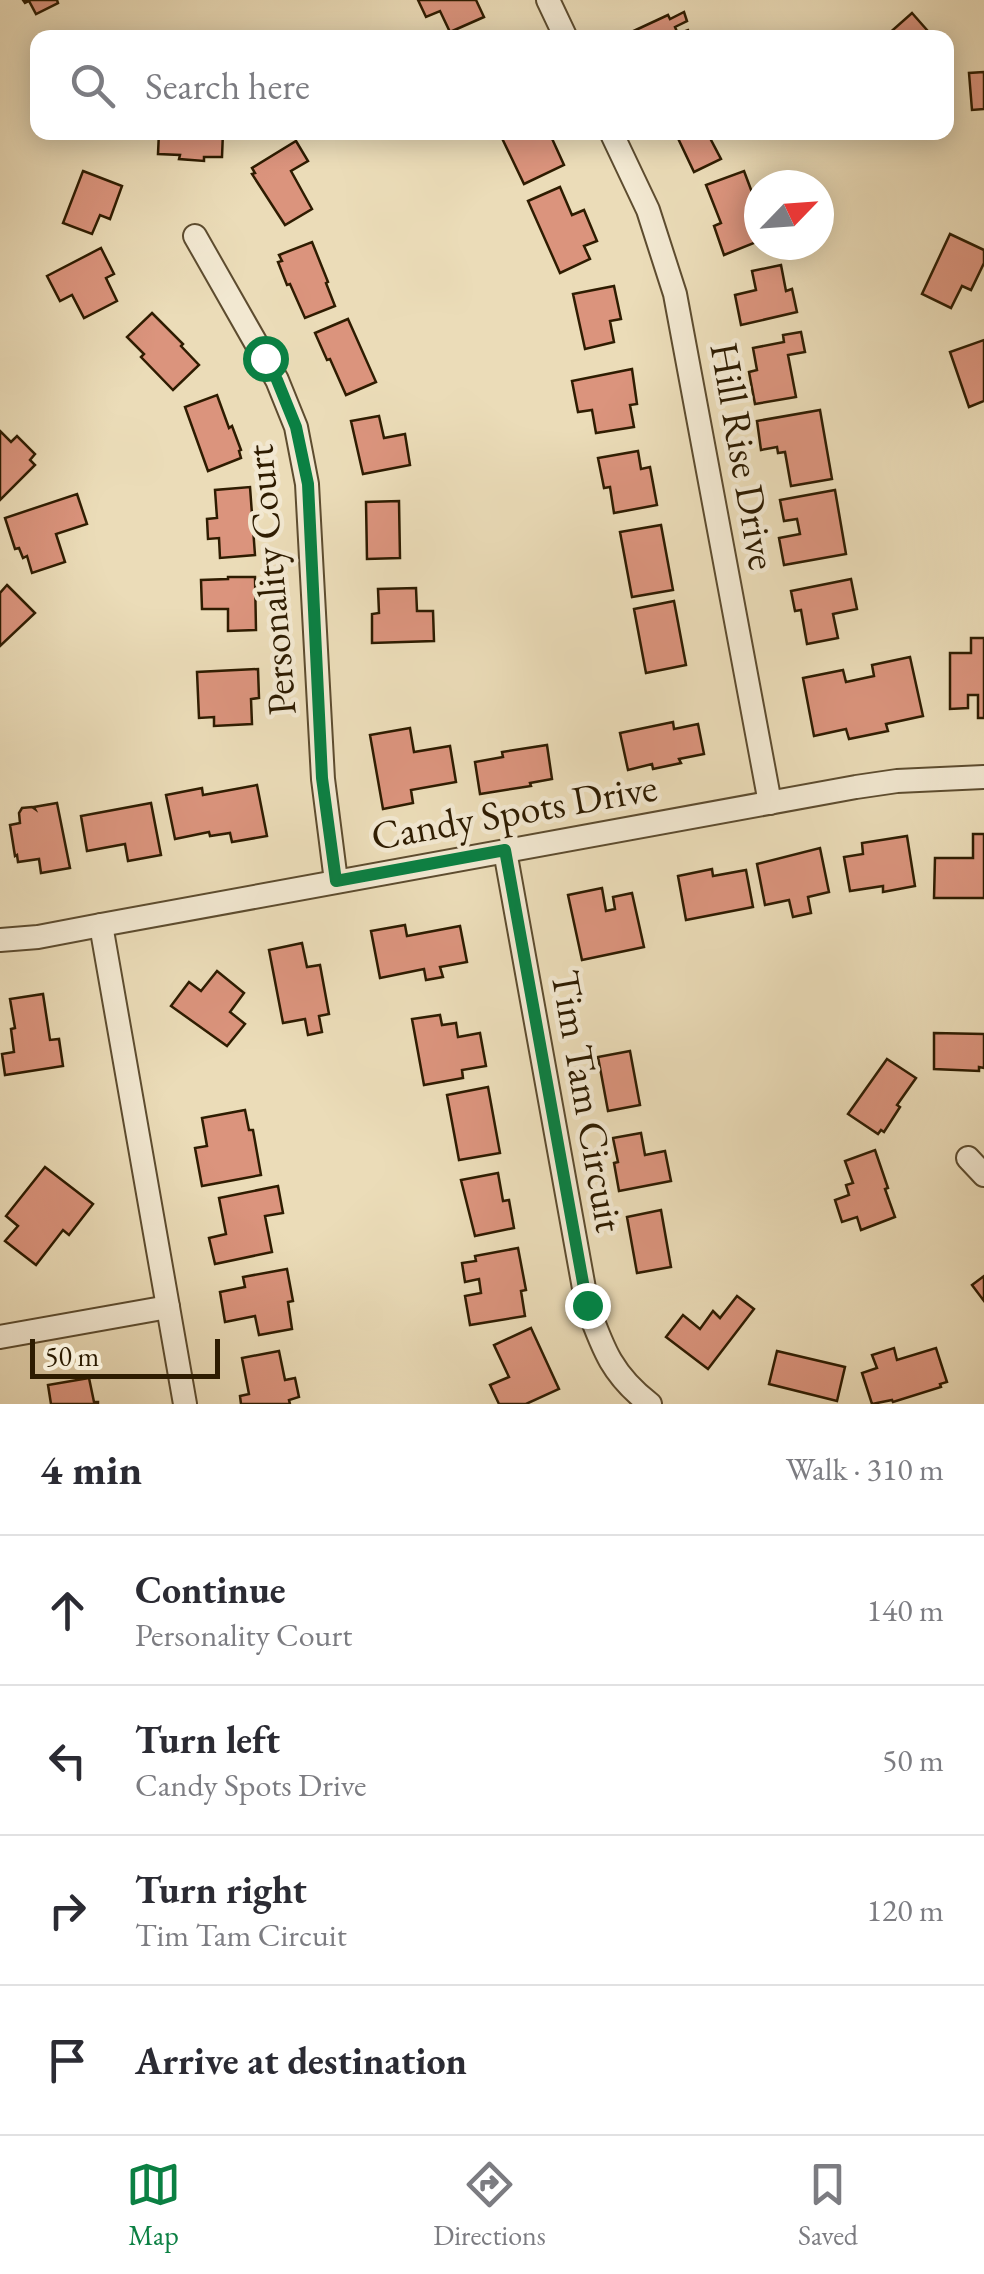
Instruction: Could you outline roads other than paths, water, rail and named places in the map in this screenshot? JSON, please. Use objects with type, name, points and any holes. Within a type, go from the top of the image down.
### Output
[{"type":"street","points":[[548,0],[562,30]]},
{"type":"street","name":"Hill Rise Drive","points":[[615,140],[648,210],[676,294],[770,804]]},
{"type":"street","name":"Personality Court","points":[[195,236],[277,380],[296,427],[308,484],[322,778],[336,881]]},
{"type":"street","name":"Candy Spots Drive","points":[[0,940],[101,926],[897,781],[984,777]]},
{"type":"street","name":"Tim Tam Circuit","points":[[505,850],[587,1305],[603,1350],[631,1389],[650,1404]]},
{"type":"street","points":[[101,926],[185,1404]]},
{"type":"street","points":[[968,1158],[984,1175]]},
{"type":"street","points":[[0,1337],[168,1306]]}]
